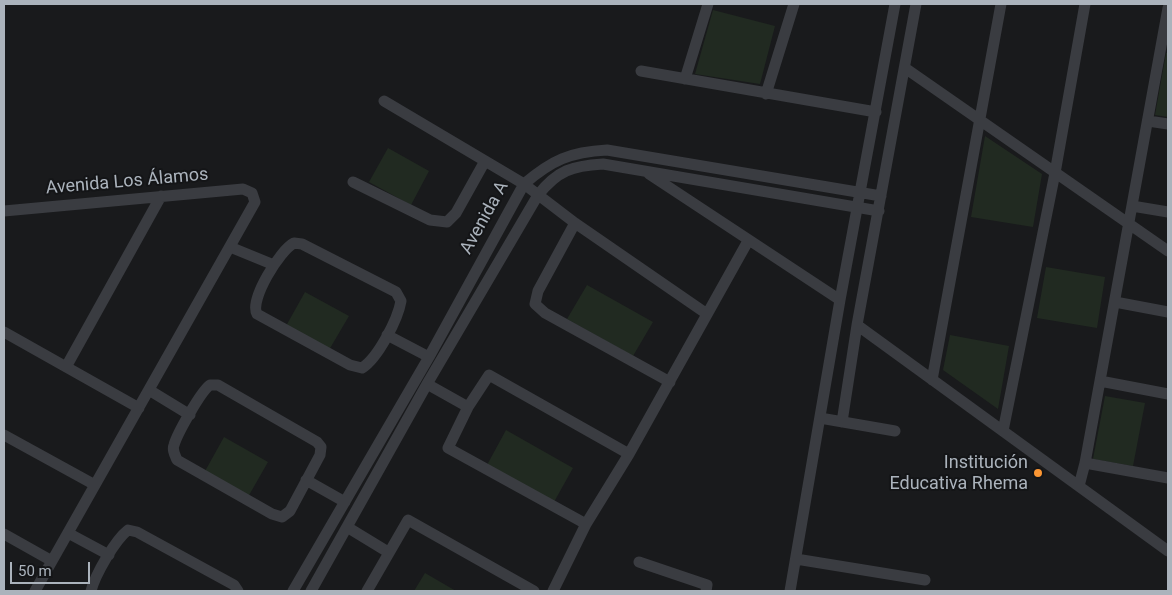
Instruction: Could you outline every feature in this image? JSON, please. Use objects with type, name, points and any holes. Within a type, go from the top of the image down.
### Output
[{"type":"street","points":[[685,79],[708,4]]},
{"type":"street","points":[[766,94],[794,4]]},
{"type":"street","points":[[790,591],[856,208],[876,112],[895,4]]},
{"type":"street","points":[[842,422],[857,325],[916,4]]},
{"type":"street","points":[[932,380],[1001,4]]},
{"type":"street","points":[[1003,431],[1055,173],[1085,4]]},
{"type":"street","points":[[1079,486],[1086,463],[1148,120],[1165,39],[1168,8]]},
{"type":"street","points":[[905,68],[1168,251]]},
{"type":"street","points":[[641,71],[876,112]]},
{"type":"street","points":[[384,101],[524,184],[575,223],[707,314]]},
{"type":"street","points":[[1148,120],[1168,124]]},
{"type":"street","name":"Avenida A","points":[[293,591],[428,357],[524,184],[542,168],[563,157],[584,151],[607,150],[881,196]]},
{"type":"street","points":[[353,182],[430,220],[447,222],[456,213],[485,160]]},
{"type":"street","name":"Avenida A","points":[[310,591],[538,195],[551,179],[569,169],[603,164],[878,211]]},
{"type":"street","points":[[645,171],[748,241],[840,300]]},
{"type":"street","name":"Avenida Los Álamos","points":[[4,211],[243,189],[252,193],[255,202],[230,247]]},
{"type":"street","points":[[66,367],[161,196]]},
{"type":"street","points":[[1132,206],[1168,212]]},
{"type":"street","points":[[575,223],[538,291],[535,304],[545,313],[670,382]]},
{"type":"street","points":[[553,591],[586,524],[629,454],[748,241]]},
{"type":"street","points":[[294,243],[302,244],[396,292],[401,300],[400,308],[387,334],[370,363],[362,368],[350,365],[257,314],[254,309],[256,301],[285,247],[294,243]]},
{"type":"street","points":[[35,591],[230,247],[274,265]]},
{"type":"street","points":[[1115,302],[1168,312]]},
{"type":"street","points":[[857,325],[1168,551]]},
{"type":"street","points":[[4,332],[139,408]]},
{"type":"street","points":[[387,334],[428,357]]},
{"type":"street","points":[[586,524],[448,448],[468,407],[489,375],[629,454]]},
{"type":"street","points":[[1100,381],[1168,394]]},
{"type":"street","points":[[428,384],[468,407]]},
{"type":"street","points":[[210,385],[218,385],[317,442],[321,447],[320,455],[306,480],[290,511],[282,516],[272,514],[177,460],[174,454],[174,445],[204,388],[210,385]]},
{"type":"street","points":[[149,390],[190,415]]},
{"type":"street","points":[[820,418],[895,431]]},
{"type":"street","points":[[4,435],[95,485]]},
{"type":"street","points":[[1086,463],[1168,478]]},
{"type":"street","points":[[306,480],[342,505],[350,522],[388,552]]},
{"type":"street","points":[[367,591],[408,520],[534,591]]},
{"type":"street","points":[[91,591],[109,555],[122,534],[128,530],[137,532],[234,585],[238,591]]},
{"type":"street","points":[[68,533],[109,555]]},
{"type":"street","points":[[4,534],[52,561]]},
{"type":"street","points":[[796,559],[925,580]]},
{"type":"street","points":[[639,562],[707,585],[706,591]]},
{"type":"shaded area","points":[[713,10],[775,26],[760,84],[695,74]]},
{"type":"shaded area","points":[[1166,53],[1168,53],[1168,117],[1155,115]]},
{"type":"shaded area","points":[[985,136],[1042,174],[1033,227],[971,217]]},
{"type":"shaded area","points":[[388,148],[429,171],[411,205],[369,182]]},
{"type":"shaded area","points":[[1046,267],[1105,277],[1097,328],[1037,318]]},
{"type":"shaded area","points":[[587,285],[653,322],[633,356],[567,319]]},
{"type":"shaded area","points":[[305,292],[349,316],[329,350],[286,326]]},
{"type":"shaded area","points":[[950,335],[1009,346],[998,409],[943,370]]},
{"type":"shaded area","points":[[1105,396],[1145,403],[1133,466],[1093,459]]},
{"type":"shaded area","points":[[506,430],[573,468],[554,502],[487,465]]},
{"type":"shaded area","points":[[224,437],[268,462],[248,497],[204,473]]},
{"type":"shaded area","points":[[425,573],[456,591],[414,591]]},
{"type":"place","name":"Institución Educativa Rhema","points":[[1038,473]]}]
